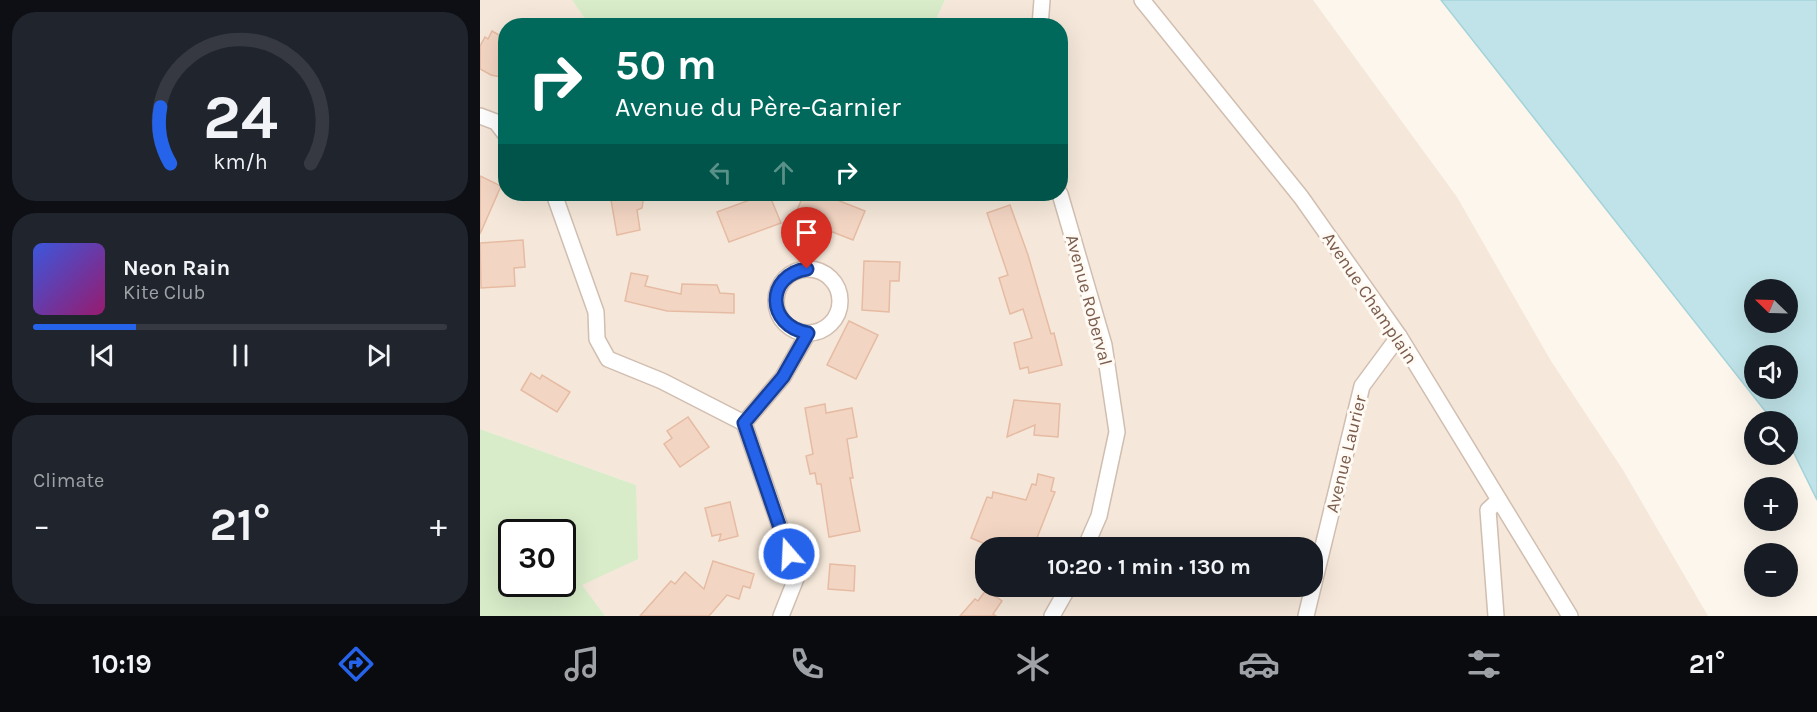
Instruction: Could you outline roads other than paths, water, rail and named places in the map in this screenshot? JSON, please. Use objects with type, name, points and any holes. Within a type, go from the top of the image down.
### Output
[{"type":"street","points":[[1041,18],[1042,0]]},
{"type":"street","name":"Avenue Champlain","points":[[1142,0],[1301,197],[1399,336],[1570,616]]},
{"type":"street","points":[[480,116],[498,126]]},
{"type":"street","points":[[556,201],[596,312],[597,339],[608,359],[662,381],[744,423],[796,576],[781,616]]},
{"type":"street","name":"Avenue Roberval","points":[[1062,201],[1104,345],[1118,432],[1099,516],[1090,537]]},
{"type":"street","points":[[744,423],[783,377],[808,333],[826,328],[833,321],[840,303],[835,284],[822,272],[807,269],[792,273],[786,278],[776,295],[776,304],[783,321],[790,328],[808,333]]},
{"type":"street","name":"Avenue Laurier","points":[[1306,616],[1362,386],[1399,336]]},
{"type":"street","points":[[1496,616],[1488,510],[1498,500]]},
{"type":"street","points":[[1052,616],[1064,597]]},
{"type":"water","points":[[1441,0],[1817,0],[1817,500],[1798,461],[1798,411],[1765,411],[1756,399],[1798,399],[1798,345],[1744,345],[1744,384]]}]
